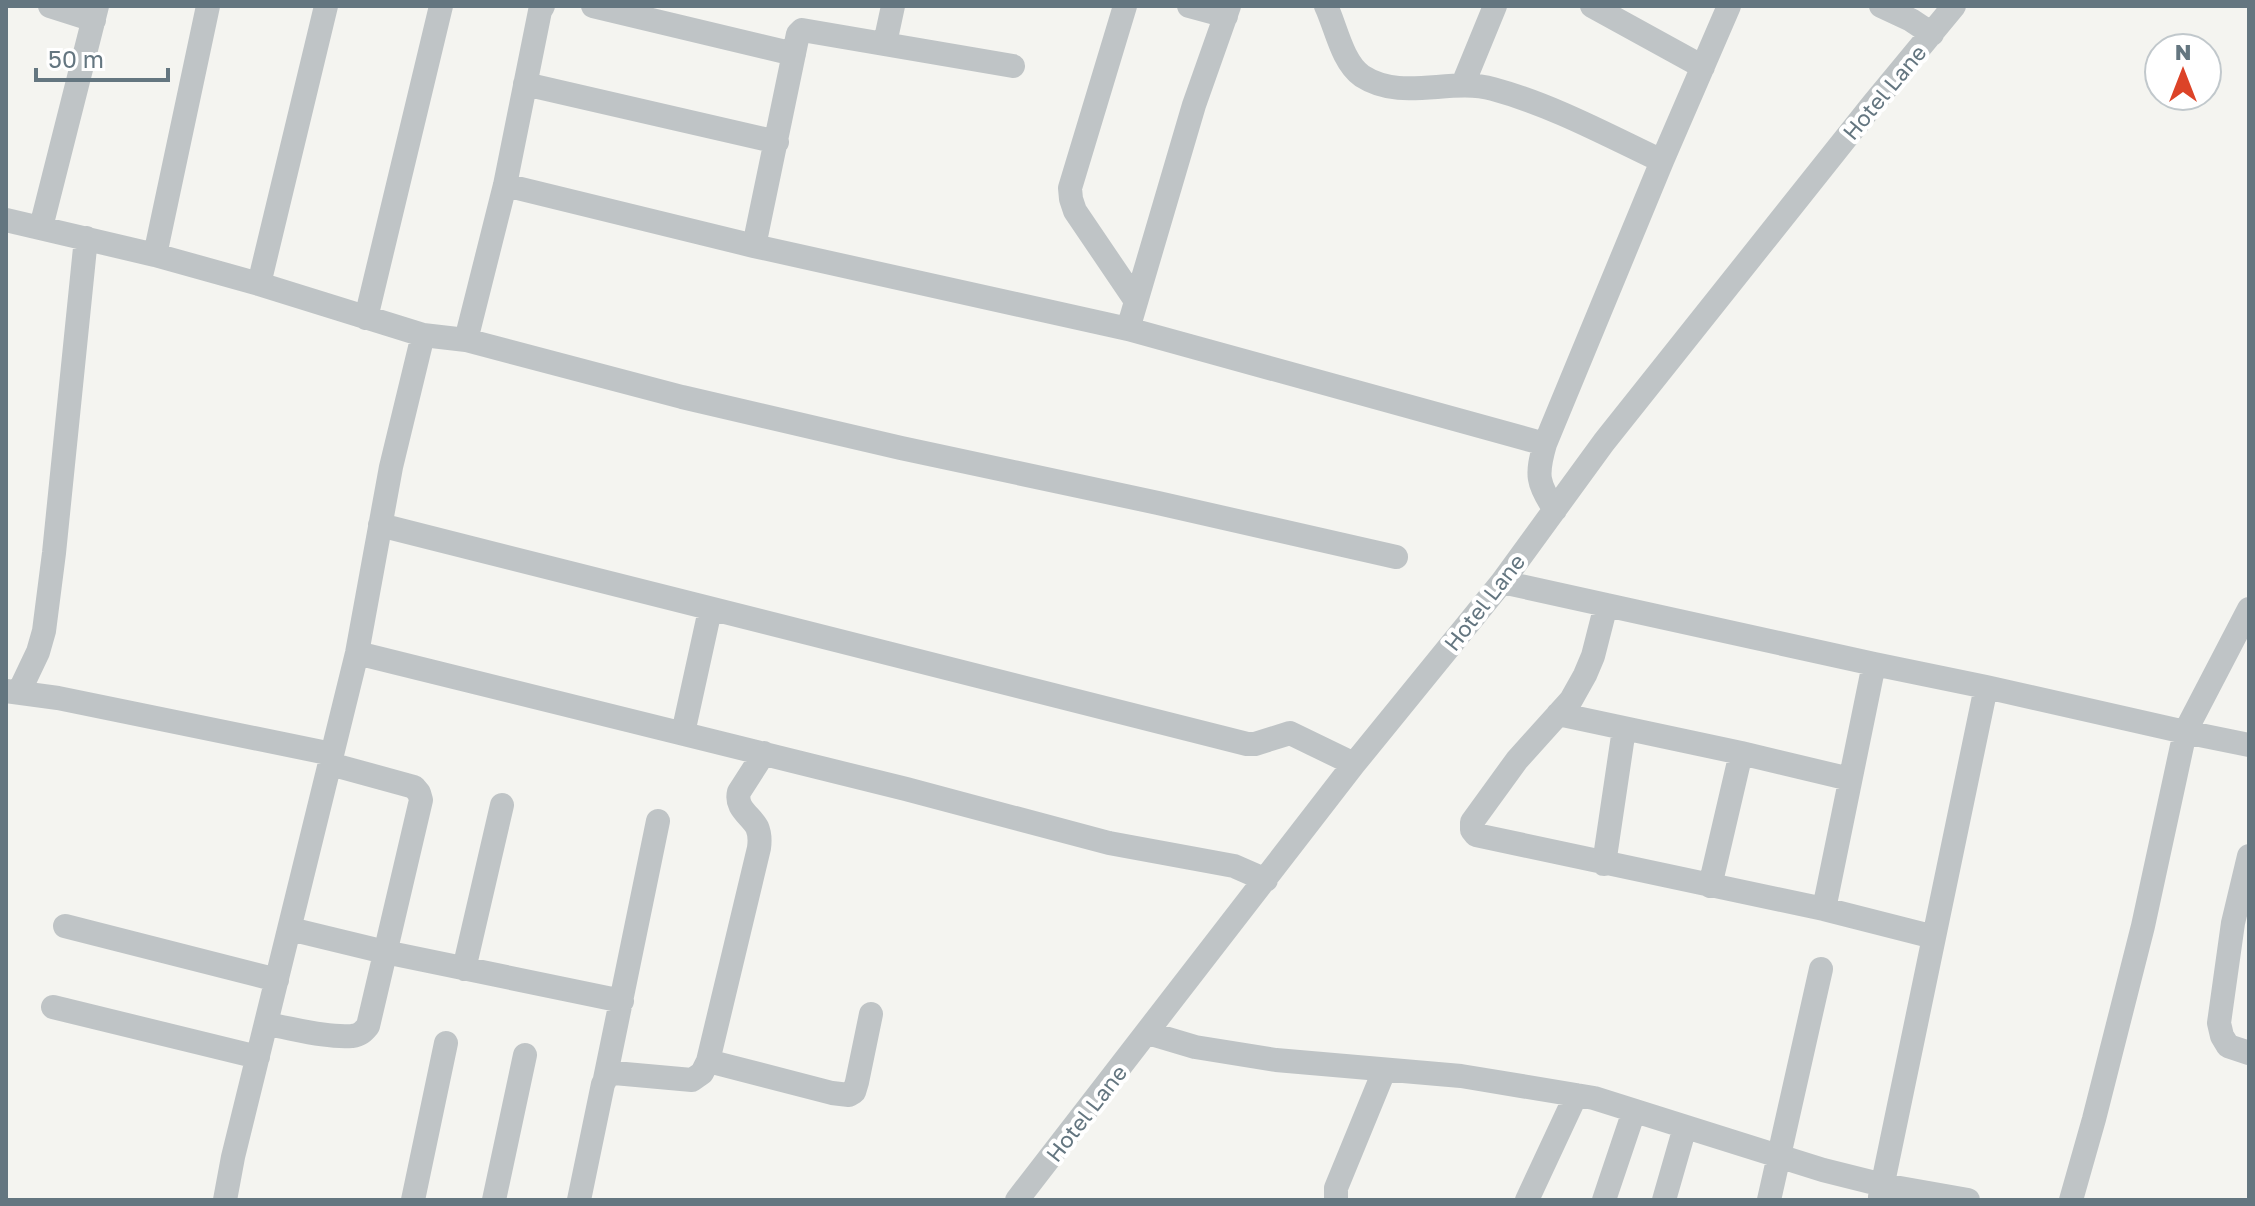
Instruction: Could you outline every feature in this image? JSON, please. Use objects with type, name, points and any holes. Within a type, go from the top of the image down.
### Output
[{"type":"street","points":[[41,227],[96,13],[50,6]]},
{"type":"street","points":[[155,255],[208,6]]},
{"type":"street","points":[[259,284],[326,6]]},
{"type":"street","points":[[366,318],[441,6]]},
{"type":"street","points":[[466,340],[505,185],[543,6]]},
{"type":"street","points":[[593,6],[794,54]]},
{"type":"street","points":[[885,43],[893,6]]},
{"type":"street","points":[[1125,6],[1070,188],[1075,211],[1136,301]]},
{"type":"street","points":[[1128,329],[1194,105],[1228,11],[1189,6]]},
{"type":"street","points":[[1463,84],[1495,6]]},
{"type":"street","points":[[1592,6],[1703,67]]},
{"type":"street","points":[[1548,500],[1538,478],[1545,444],[1729,6]]},
{"type":"street","points":[[1881,6],[1921,26]]},
{"type":"street","name":"Hotel Lane","points":[[1017,1200],[1148,1033],[1253,874],[1354,764],[1502,582],[1548,500],[1604,442],[1873,104],[1921,26],[1954,6]]},
{"type":"street","points":[[1333,11],[1351,64],[1360,75],[1404,90],[1463,84],[1491,88],[1536,103],[1662,161]]},
{"type":"street","points":[[754,246],[798,34],[802,30],[1013,66]]},
{"type":"street","points":[[525,84],[777,142]]},
{"type":"street","points":[[505,185],[754,246],[1128,329],[1545,444]]},
{"type":"street","points":[[6,220],[155,255],[423,335],[466,340],[682,397],[886,445],[1396,557]]},
{"type":"street","points":[[86,238],[44,631],[38,652],[12,692],[58,698],[331,759],[414,787],[421,800],[368,1026],[363,1033],[352,1036],[266,1024]]},
{"type":"street","points":[[225,1200],[357,653],[401,420],[423,335]]},
{"type":"street","points":[[380,525],[1252,745],[1290,733],[1354,764]]},
{"type":"street","points":[[1502,582],[2249,745]]},
{"type":"street","points":[[1606,605],[1593,656],[1571,700],[1517,760],[1472,822],[1476,835],[1824,909],[1934,937]]},
{"type":"street","points":[[2071,1200],[2143,926],[2185,732],[2249,609]]},
{"type":"street","points":[[683,733],[710,610]]},
{"type":"street","points":[[357,653],[764,753],[1109,843],[1253,874]]},
{"type":"street","points":[[1824,909],[1874,664]]},
{"type":"street","points":[[1881,1192],[1986,687]]},
{"type":"street","points":[[1558,714],[1850,779]]},
{"type":"street","points":[[1604,864],[1624,729]]},
{"type":"street","points":[[605,1079],[614,1073],[692,1080],[702,1073],[708,1061],[759,848],[757,827],[737,799],[764,753]]},
{"type":"street","points":[[1710,886],[1741,753]]},
{"type":"street","points":[[464,969],[502,805]]},
{"type":"street","points":[[579,1200],[658,821]]},
{"type":"street","points":[[2249,856],[2233,923],[2219,1023],[2228,1046],[2249,1053]]},
{"type":"street","points":[[65,926],[277,980]]},
{"type":"street","points":[[290,929],[622,1001]]},
{"type":"street","points":[[1769,1200],[1821,969]]},
{"type":"street","points":[[53,1007],[258,1057]]},
{"type":"street","points":[[708,1061],[849,1095],[854,1092],[857,1082],[871,1014]]},
{"type":"street","points":[[1148,1033],[1195,1047],[1276,1060],[1461,1076],[1576,1095],[1779,1156],[1881,1192],[1968,1200]]},
{"type":"street","points":[[413,1200],[446,1043]]},
{"type":"street","points":[[494,1200],[525,1055]]},
{"type":"street","points":[[1336,1200],[1336,1188],[1384,1071]]},
{"type":"street","points":[[1527,1200],[1576,1095]]},
{"type":"street","points":[[1604,1200],[1634,1111]]},
{"type":"street","points":[[1664,1200],[1685,1127]]}]
